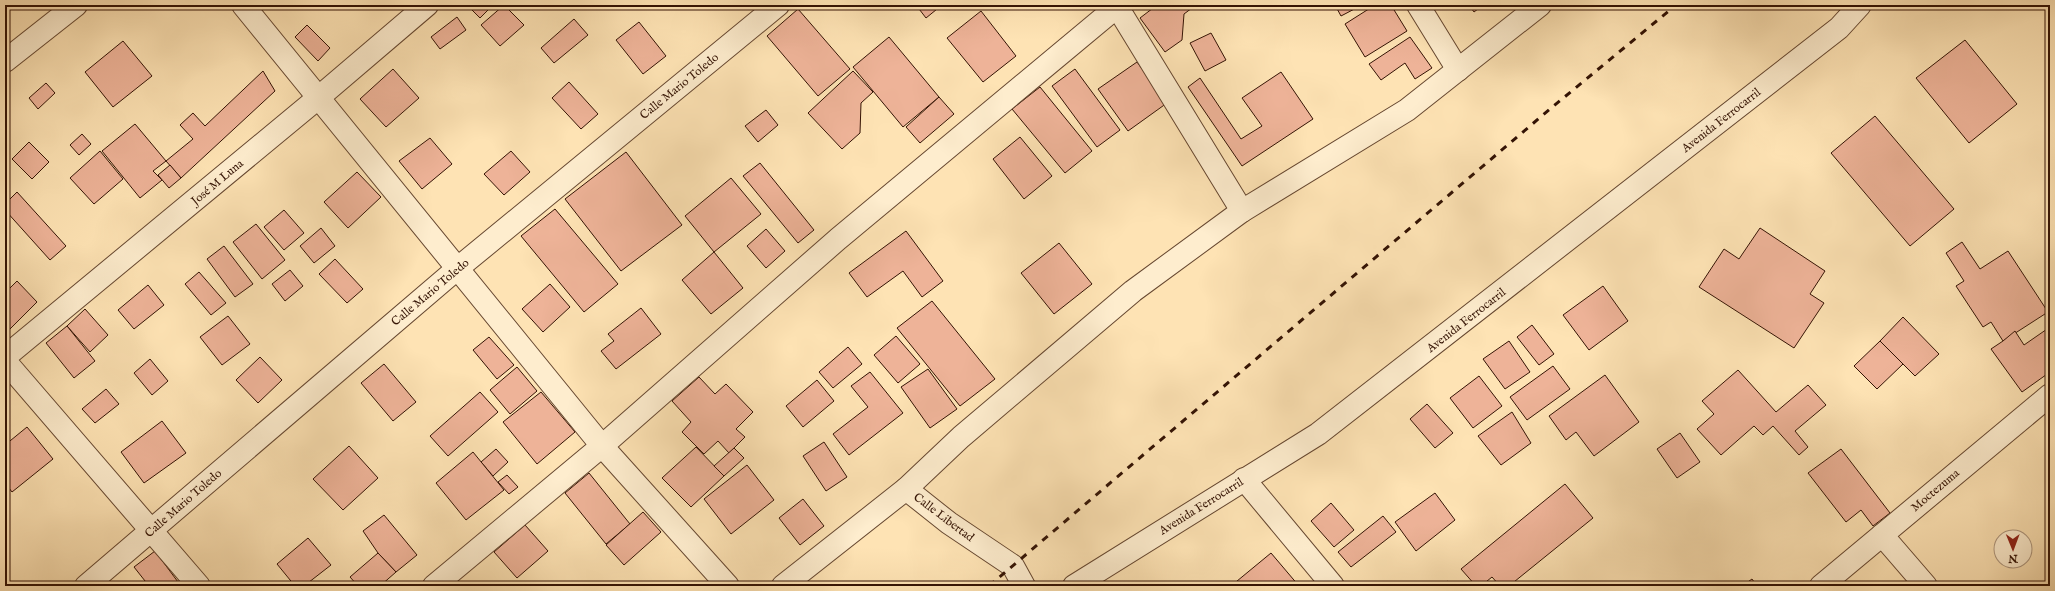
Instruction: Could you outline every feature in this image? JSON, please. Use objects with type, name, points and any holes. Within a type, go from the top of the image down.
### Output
[{"type":"street","points":[[5,61],[76,5]]},
{"type":"street","points":[[243,5],[602,446],[728,586]]},
{"type":"street","name":"José M Luna","points":[[5,357],[318,98],[427,5]]},
{"type":"street","name":"Calle Mario Toledo","points":[[86,586],[458,268],[778,5]]},
{"type":"street","points":[[434,586],[602,446],[838,239],[1117,5],[1242,211]]},
{"type":"street","points":[[1418,5],[1458,70]]},
{"type":"street","points":[[906,489],[961,437],[1133,291],[1242,211],[1407,110],[1540,5]]},
{"type":"street","name":"Avenida Ferrocarril","points":[[1074,586],[1318,434],[1839,28],[1860,5]]},
{"type":"street","points":[[5,361],[199,586]]},
{"type":"street","name":"Moctezuma","points":[[1821,586],[2050,395]]},
{"type":"street","points":[[1244,479],[1333,586]]},
{"type":"street","name":"Calle Libertad","points":[[784,586],[906,489],[949,523],[1013,566],[1024,586]]},
{"type":"street","points":[[1882,535],[1926,586]]},
{"type":"building","points":[[467,5],[493,5],[480,18]]},
{"type":"building","points":[[504,5],[524,25],[500,46],[481,25]]},
{"type":"building","points":[[916,5],[942,5],[926,18]]},
{"type":"building","points":[[1157,5],[1196,5],[1184,14],[1182,40],[1165,52],[1140,18]]},
{"type":"building","points":[[1335,5],[1362,5],[1341,16]]},
{"type":"building","points":[[1375,5],[1391,5],[1407,31],[1365,57],[1345,24]]},
{"type":"building","points":[[1469,5],[1483,5],[1474,12]]},
{"type":"building","points":[[798,9],[850,69],[818,96],[767,36]]},
{"type":"building","points":[[981,11],[1016,56],[983,82],[947,38]]},
{"type":"building","points":[[457,17],[466,30],[440,49],[431,37]]},
{"type":"building","points":[[574,19],[588,35],[554,63],[541,48]]},
{"type":"building","points":[[639,22],[666,56],[643,74],[616,40]]},
{"type":"building","points":[[307,25],[330,48],[318,61],[295,37]]},
{"type":"building","points":[[1211,33],[1226,60],[1205,71],[1190,43]]},
{"type":"building","points":[[889,37],[939,97],[903,127],[853,67]]},
{"type":"building","points":[[1410,37],[1432,68],[1415,79],[1405,63],[1381,80],[1369,64]]},
{"type":"building","points":[[1965,40],[2017,104],[1969,143],[1916,78]]},
{"type":"building","points":[[123,41],[152,76],[113,107],[85,72]]},
{"type":"building","points":[[1137,62],[1167,103],[1128,131],[1098,89]]},
{"type":"building","points":[[393,69],[419,98],[386,127],[360,99]]},
{"type":"building","points":[[1075,69],[1120,130],[1097,147],[1052,86]]},
{"type":"building","points":[[263,71],[275,91],[181,178],[166,161],[193,139],[180,125],[193,113],[205,126]]},
{"type":"building","points":[[853,71],[873,92],[861,103],[860,133],[842,149],[808,113]]},
{"type":"building","points":[[1281,72],[1313,119],[1242,166],[1188,87],[1200,78],[1241,139],[1262,126],[1242,98]]},
{"type":"building","points":[[569,82],[598,114],[581,129],[552,98]]},
{"type":"building","points":[[46,83],[55,93],[38,109],[29,98]]},
{"type":"building","points":[[1040,87],[1092,151],[1065,173],[1012,109]]},
{"type":"building","points":[[939,97],[954,114],[920,143],[906,127]]},
{"type":"building","points":[[766,110],[778,125],[758,142],[745,126]]},
{"type":"building","points":[[1875,116],[1954,209],[1910,246],[1831,153]]},
{"type":"building","points":[[135,124],[166,161],[153,171],[162,180],[140,198],[102,151]]},
{"type":"building","points":[[82,134],[91,144],[79,155],[70,145]]},
{"type":"building","points":[[1020,137],[1052,176],[1024,199],[993,159]]},
{"type":"building","points":[[430,138],[452,164],[422,189],[399,161]]},
{"type":"building","points":[[29,142],[49,162],[32,179],[12,159]]},
{"type":"building","points":[[100,151],[123,179],[94,204],[70,178]]},
{"type":"building","points":[[511,151],[530,172],[504,195],[484,174]]},
{"type":"building","points":[[626,152],[682,225],[621,271],[565,199]]},
{"type":"building","points":[[760,163],[814,230],[798,243],[743,176]]},
{"type":"building","points":[[170,165],[181,178],[169,188],[158,175]]},
{"type":"building","points":[[357,172],[381,197],[348,228],[324,202]]},
{"type":"building","points":[[731,178],[761,214],[714,252],[685,216]]},
{"type":"building","points":[[17,192],[66,246],[50,260],[5,210],[5,204]]},
{"type":"building","points":[[555,209],[618,284],[584,312],[521,236]]},
{"type":"building","points":[[284,210],[304,233],[284,250],[264,227]]},
{"type":"building","points":[[256,224],[285,260],[262,279],[233,242]]},
{"type":"building","points":[[321,228],[335,246],[314,263],[300,246]]},
{"type":"building","points":[[1760,228],[1825,271],[1810,294],[1824,303],[1794,348],[1699,287],[1724,249],[1739,259]]},
{"type":"building","points":[[766,229],[785,251],[766,268],[747,246]]},
{"type":"building","points":[[906,231],[943,281],[922,297],[903,271],[867,297],[849,273]]},
{"type":"building","points":[[1962,242],[1980,269],[2008,251],[2048,312],[2003,341],[1991,322],[1983,327],[1956,286],[1964,281],[1946,253]]},
{"type":"building","points":[[1059,243],[1092,284],[1054,314],[1021,273]]},
{"type":"building","points":[[224,246],[253,284],[235,297],[207,259]]},
{"type":"building","points":[[714,252],[743,288],[711,314],[682,280]]},
{"type":"building","points":[[335,259],[363,289],[347,303],[319,274]]},
{"type":"building","points":[[290,270],[303,286],[285,301],[272,284]]},
{"type":"building","points":[[199,272],[226,303],[211,315],[185,284]]},
{"type":"building","points":[[17,281],[37,302],[10,329],[5,323],[5,293]]},
{"type":"building","points":[[550,284],[570,307],[543,332],[522,309]]},
{"type":"building","points":[[148,285],[164,305],[134,329],[118,310]]},
{"type":"building","points":[[1603,286],[1628,321],[1589,350],[1563,315]]},
{"type":"building","points":[[932,301],[995,379],[960,406],[897,328]]},
{"type":"building","points":[[641,308],[661,334],[616,369],[601,351],[614,341],[608,334]]},
{"type":"building","points":[[85,309],[108,335],[90,352],[67,326]]},
{"type":"building","points":[[228,316],[250,344],[222,365],[200,337]]},
{"type":"building","points":[[1903,317],[1939,354],[1915,376],[1880,341]]},
{"type":"building","points":[[1532,325],[1554,354],[1539,365],[1517,337]]},
{"type":"building","points":[[67,326],[95,361],[74,378],[46,343]]},
{"type":"building","points":[[2050,327],[2050,372],[2022,392],[1991,349],[2015,331],[2024,345]]},
{"type":"building","points":[[896,336],[920,364],[898,383],[874,355]]},
{"type":"building","points":[[489,337],[514,365],[497,379],[473,350]]},
{"type":"building","points":[[1509,341],[1530,372],[1505,389],[1483,359]]},
{"type":"building","points":[[1880,341],[1903,364],[1877,389],[1854,366]]},
{"type":"building","points":[[848,347],[862,364],[833,388],[819,372]]},
{"type":"building","points":[[260,357],[282,380],[258,403],[236,380]]},
{"type":"building","points":[[150,359],[168,381],[152,395],[134,373]]},
{"type":"building","points":[[384,364],[416,402],[393,421],[361,383]]},
{"type":"building","points":[[1553,366],[1570,389],[1527,420],[1510,397]]},
{"type":"building","points":[[517,367],[537,391],[510,414],[490,390]]},
{"type":"building","points":[[928,369],[957,409],[930,428],[901,387]]},
{"type":"building","points":[[1738,370],[1776,412],[1808,385],[1826,405],[1795,431],[1808,447],[1799,455],[1773,426],[1763,435],[1754,426],[1721,455],[1697,429],[1714,414],[1702,401]]},
{"type":"building","points":[[870,372],[903,413],[849,455],[833,434],[868,407],[851,386]]},
{"type":"building","points":[[1605,375],[1639,422],[1594,456],[1576,432],[1566,440],[1549,416]]},
{"type":"building","points":[[1479,376],[1502,406],[1473,428],[1450,398]]},
{"type":"building","points":[[699,377],[715,394],[726,384],[753,412],[736,429],[745,437],[729,453],[718,441],[704,454],[682,432],[691,422],[672,401]]},
{"type":"building","points":[[817,380],[834,401],[803,427],[786,406]]},
{"type":"building","points":[[106,389],[119,404],[95,423],[82,409]]},
{"type":"building","points":[[480,392],[498,412],[448,456],[430,436]]},
{"type":"building","points":[[541,392],[575,432],[537,464],[503,422]]},
{"type":"building","points":[[1427,404],[1453,433],[1435,448],[1410,419]]},
{"type":"building","points":[[1512,412],[1531,443],[1501,465],[1478,436]]},
{"type":"building","points":[[162,421],[186,453],[144,483],[121,452]]},
{"type":"building","points":[[27,427],[53,459],[12,492],[5,483],[5,445]]},
{"type":"building","points":[[1680,433],[1700,462],[1677,478],[1657,449]]},
{"type":"building","points":[[824,442],[847,477],[826,491],[803,456]]},
{"type":"building","points":[[349,446],[378,478],[343,510],[313,479]]},
{"type":"building","points":[[696,447],[724,476],[691,507],[662,478]]},
{"type":"building","points":[[734,448],[744,458],[724,476],[714,466]]},
{"type":"building","points":[[496,449],[508,462],[493,476],[481,462]]},
{"type":"building","points":[[1841,449],[1890,513],[1873,526],[1861,510],[1846,522],[1808,473]]},
{"type":"building","points":[[473,452],[504,490],[466,520],[436,483]]},
{"type":"building","points":[[747,465],[774,500],[731,534],[704,499]]},
{"type":"building","points":[[589,473],[630,524],[606,544],[565,493]]},
{"type":"building","points":[[507,475],[518,487],[509,494],[498,482]]},
{"type":"building","points":[[1565,484],[1593,518],[1509,586],[1500,586],[1492,577],[1481,586],[1476,586],[1461,569]]},
{"type":"building","points":[[1435,493],[1455,520],[1416,551],[1395,522]]},
{"type":"building","points":[[803,499],[824,526],[800,545],[779,518]]},
{"type":"building","points":[[1331,503],[1354,530],[1334,547],[1311,521]]},
{"type":"building","points":[[643,512],[661,532],[624,565],[606,545]]},
{"type":"building","points":[[384,515],[417,555],[396,572],[378,553],[363,531]]},
{"type":"building","points":[[1383,516],[1396,532],[1351,567],[1338,552]]},
{"type":"building","points":[[525,525],[548,551],[517,578],[494,552]]},
{"type":"building","points":[[308,538],[331,565],[304,586],[295,586],[277,564]]},
{"type":"building","points":[[155,551],[181,586],[149,586],[134,567]]},
{"type":"building","points":[[378,553],[396,572],[380,586],[358,586],[350,577]]},
{"type":"building","points":[[1271,553],[1299,586],[1231,586]]},
{"type":"building","points":[[1752,579],[1757,586],[1742,586]]},
{"type":"building","points":[[1448,581],[1453,586],[1441,586]]},
{"type":"railway","points":[[989,586],[1550,109],[1676,5]]}]
